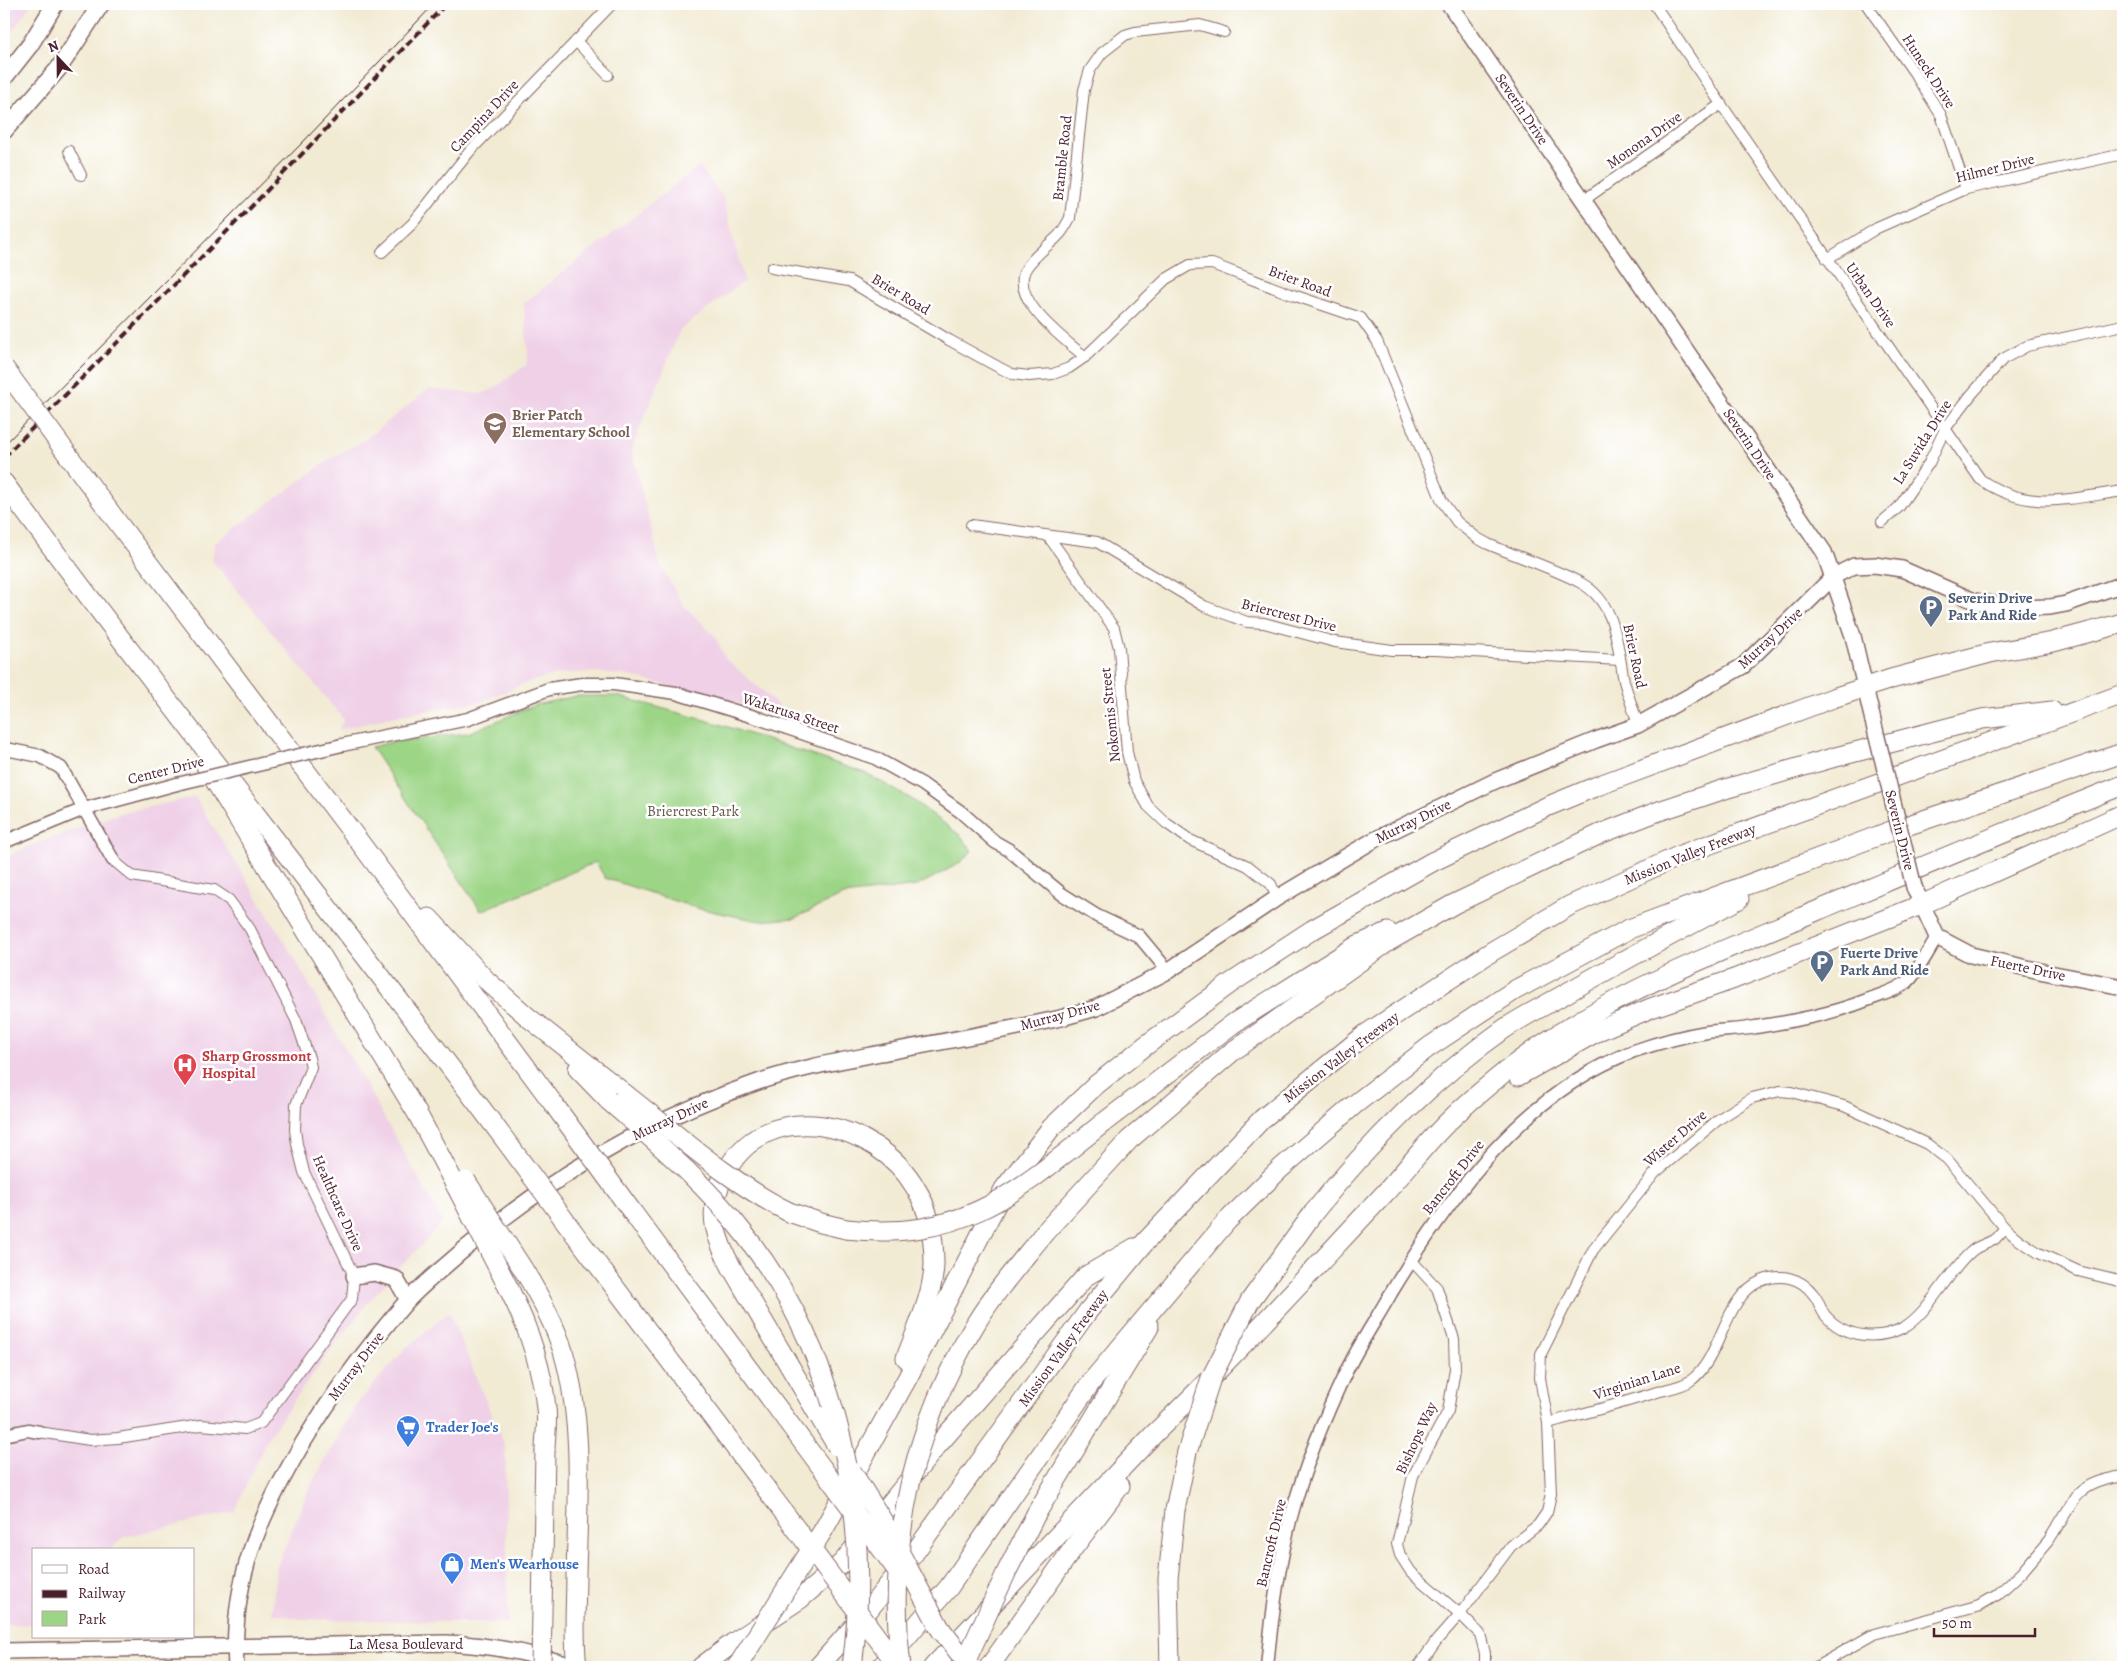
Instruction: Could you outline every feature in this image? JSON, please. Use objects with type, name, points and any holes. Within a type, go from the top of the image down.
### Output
[{"type":"highway","points":[[4,368],[115,519],[364,848],[942,1632],[970,1667]]},
{"type":"highway","points":[[4,483],[79,586],[395,993],[900,1667]]},
{"type":"highway","points":[[737,1667],[824,1529],[908,1377],[1004,1189],[1051,1128],[1096,1086],[1195,1008],[1312,930],[1432,862],[1546,807],[1638,770],[1866,687],[1990,654],[2052,642],[2123,624]]},
{"type":"highway","name":"Mission Valley Freeway","points":[[818,1667],[866,1614],[915,1552],[1088,1311],[1146,1241],[1262,1119],[1366,1034],[1491,952],[1569,906],[1683,854],[2123,694]]},
{"type":"highway","points":[[164,696],[461,1185],[523,1269],[548,1312],[569,1373],[577,1428],[576,1667]]},
{"type":"highway","points":[[617,1097],[762,1199],[789,1212],[846,1229],[885,1232],[907,1231],[957,1220],[1006,1198],[1234,1023],[1358,945],[1454,904],[1600,834],[1659,811],[1725,789],[1832,758],[1982,719],[2083,707]]},
{"type":"highway","points":[[881,1667],[950,1587],[1092,1381],[1228,1221],[1280,1169],[1354,1105],[1429,1047],[1515,990],[1629,929],[1891,831],[2123,753]]},
{"type":"highway","points":[[933,1667],[1154,1434],[1192,1397],[1406,1170],[1451,1118],[1508,1070],[1584,1017],[1630,992],[1689,964],[2036,819],[2123,785]]},
{"type":"highway","points":[[1406,1170],[1483,1101],[1564,1048],[1600,1030],[1651,1008],[1734,979],[1921,905],[2123,814]]},
{"type":"highway","points":[[364,848],[486,980],[617,1097],[720,1205],[746,1235],[770,1270],[808,1339],[826,1385],[840,1432],[856,1526],[858,1574],[856,1637],[852,1667]]},
{"type":"highway","points":[[1170,1667],[1168,1579],[1174,1510],[1186,1452],[1211,1378],[1250,1301],[1314,1212],[1349,1169],[1412,1102],[1506,1028],[1628,958],[1809,862]]},
{"type":"highway","points":[[900,1667],[896,1600],[898,1564],[902,1523],[917,1454],[931,1412],[950,1370],[977,1322],[1006,1280],[1045,1232],[1129,1140],[1233,1051],[1390,941],[1454,904]]},
{"type":"highway","points":[[884,1418],[923,1313],[934,1264],[928,1219],[916,1188],[890,1157],[874,1145],[844,1131],[824,1126],[802,1124],[764,1134],[745,1146],[732,1162],[722,1179],[715,1200],[715,1224],[721,1247],[732,1270],[884,1523],[942,1632]]},
{"type":"highway","points":[[461,1185],[529,1333],[542,1381],[546,1410],[541,1667]]},
{"type":"highway","points":[[701,1667],[733,1643],[800,1600],[842,1563],[936,1446],[1086,1276],[1146,1241]]},
{"type":"highway","points":[[963,1667],[1006,1571],[1036,1514],[1178,1278]]},
{"type":"highway","points":[[988,1667],[1091,1524],[1192,1397]]},
{"type":"highway","points":[[884,1647],[894,1667]]},
{"type":"main road","points":[[4,78],[30,45],[55,4]]},
{"type":"main road","points":[[4,131],[59,68],[101,4]]},
{"type":"main road","name":"Severin Drive","points":[[1449,4],[1824,552],[1854,636],[1914,887],[1937,937]]},
{"type":"main road","name":"Murray Drive","points":[[236,1667],[235,1648],[238,1609],[244,1571],[254,1540],[280,1481],[319,1416],[359,1358],[408,1300],[439,1271],[519,1205],[580,1166],[640,1132],[707,1101],[760,1081],[816,1065],[1029,1025],[1096,1008],[1168,971],[1277,898],[1374,840],[1495,781],[1638,725],[1743,666],[1834,576],[1854,566],[1875,565],[1902,569],[1974,601],[2017,608],[2050,607],[2066,604],[2123,584]]},
{"type":"main road","name":"Fuerte Drive","points":[[1937,937],[1971,955],[1993,961],[2123,986]]},
{"type":"main road","points":[[354,1276],[374,1273],[396,1279],[408,1300]]},
{"type":"main road","name":"La Mesa Boulevard","points":[[4,1651],[235,1648],[410,1643],[484,1645],[576,1667]]},
{"type":"street","name":"Campina Drive","points":[[382,252],[412,224],[470,151],[612,4]]},
{"type":"street","name":"Urban Drive","points":[[1654,4],[1827,259],[1980,479],[2014,498],[2034,501],[2054,501],[2123,491]]},
{"type":"street","name":"Huneck Drive","points":[[1866,4],[1941,115],[1966,188]]},
{"type":"street","name":"Bramble Road","points":[[1085,358],[1034,312],[1026,296],[1022,281],[1025,268],[1059,236],[1070,218],[1083,97],[1090,70],[1109,46],[1134,32],[1200,25],[1224,32]]},
{"type":"street","points":[[576,41],[608,75]]},
{"type":"street","name":"Monona Drive","points":[[1584,200],[1721,104]]},
{"type":"street","points":[[69,151],[81,175]]},
{"type":"street","name":"Hilmer Drive","points":[[1827,259],[1877,228],[1966,188],[2123,154]]},
{"type":"street","name":"Brier Road","points":[[772,268],[849,281],[949,340],[1012,374],[1029,376],[1053,374],[1069,368],[1085,358],[1166,279],[1190,265],[1212,264],[1293,295],[1361,318],[1377,340],[1436,490],[1449,512],[1466,530],[1488,544],[1581,583],[1601,600],[1615,627],[1625,684],[1638,725]]},
{"type":"street","name":"La Suvida Drive","points":[[1882,522],[1899,507],[1929,463],[1945,429],[1970,395],[2003,359],[2028,346],[2123,325]]},
{"type":"street","name":"Briercrest Drive","points":[[971,525],[1097,542],[1204,606],[1247,622],[1264,623],[1335,642],[1392,650],[1620,660]]},
{"type":"street","name":"Nokomis Street","points":[[1048,536],[1114,628],[1119,648],[1127,752],[1134,781],[1148,806],[1190,840],[1248,866],[1270,884],[1277,898]]},
{"type":"street","name":"Wakarusa Street","points":[[342,745],[468,719],[549,689],[582,684],[614,684],[676,694],[761,719],[875,758],[922,784],[956,808],[995,842],[1009,850],[1062,894],[1098,916],[1139,936],[1168,971]]},
{"type":"street","name":"Center Drive","points":[[4,842],[84,809],[177,784],[342,745]]},
{"type":"street","name":"Healthcare Drive","points":[[4,751],[11,750],[40,756],[61,768],[113,860],[132,876],[214,890],[229,900],[250,929],[296,1020],[309,1058],[311,1067],[296,1105],[294,1130],[296,1144],[304,1172],[354,1276]]},
{"type":"street","name":"Bancroft Drive","points":[[1267,1667],[1271,1620],[1294,1507],[1345,1373],[1412,1260],[1450,1203],[1487,1157],[1532,1114],[1578,1078],[1631,1052],[1667,1040],[1706,1032],[1805,1019],[1878,996],[1908,982],[1937,937]]},
{"type":"street","name":"Wister Drive","points":[[1418,1667],[1506,1552],[1538,1525],[1547,1512],[1551,1494],[1548,1423],[1540,1378],[1541,1354],[1593,1250],[1656,1173],[1719,1119],[1752,1098],[1780,1091],[1792,1092],[1844,1106],[1927,1144],[1947,1159],[2005,1228],[2018,1240],[2078,1271],[2123,1282]]},
{"type":"street","name":"Virginian Lane","points":[[1548,1423],[1615,1406],[1689,1382],[1704,1367],[1742,1296],[1749,1288],[1767,1279],[1783,1277],[1799,1280],[1814,1294],[1824,1313],[1831,1321],[1851,1332],[1873,1336],[1896,1332],[1915,1320],[1950,1274],[1972,1250],[1994,1240],[2005,1228]]},
{"type":"street","name":"Bishops Way","points":[[1412,1260],[1437,1288],[1454,1339],[1456,1369],[1448,1411],[1413,1476],[1397,1544],[1400,1556],[1411,1572],[1460,1614]]},
{"type":"street","points":[[4,1435],[28,1430],[90,1440],[118,1438],[201,1425],[245,1428],[261,1423],[352,1299],[354,1276]]},
{"type":"street","points":[[1816,1667],[1874,1634],[1980,1605],[1997,1595],[2022,1573],[2049,1540],[2066,1511],[2082,1490],[2098,1481],[2123,1476]]},
{"type":"street","points":[[1460,1614],[1480,1634],[1485,1653],[1485,1667]]},
{"type":"shaded area","points":[[4,4],[31,4],[4,44]]},
{"type":"shaded area","name":"Brier Patch Elementary School","points":[[699,166],[723,197],[744,281],[680,330],[631,450],[661,567],[685,607],[715,636],[725,658],[776,703],[784,715],[625,675],[591,672],[560,674],[531,681],[480,702],[395,716],[338,730],[344,720],[212,560],[215,543],[330,459],[363,441],[429,389],[481,394],[492,390],[526,365],[528,356],[524,303]]},
{"type":"shaded area","name":"Sharp Grossmont Hospital","points":[[195,797],[289,949],[443,1222],[367,1303],[304,1386],[267,1439],[234,1512],[124,1537],[111,1548],[32,1548],[32,1624],[4,1625],[4,859],[32,845],[121,813]]},
{"type":"shaded area","points":[[449,1312],[505,1447],[508,1623],[301,1619],[272,1613],[277,1565],[310,1487],[357,1404],[404,1350]]},
{"type":"green space","name":"Briercrest Park","points":[[576,696],[617,696],[716,723],[865,773],[913,800],[961,836],[972,851],[960,863],[917,886],[843,895],[795,918],[759,921],[696,908],[605,878],[596,862],[481,911],[371,747],[393,742],[468,733],[535,705]]},
{"type":"tram line","points":[[4,445],[304,141],[434,4]]},
{"type":"railway","points":[[4,457],[255,203],[446,4]]},
{"type":"place","name":"Brier Patch Elementary School","points":[[495,445]]},
{"type":"place","name":"Severin Drive Park And Ride","points":[[1931,628]]},
{"type":"place","name":"Fuerte Drive Park And Ride","points":[[1822,983]]},
{"type":"place","name":"Sharp Grossmont Hospital","points":[[185,1086]]},
{"type":"place","name":"Trader Joe's","points":[[408,1448]]},
{"type":"place","name":"Men's Wearhouse","points":[[452,1585]]}]
